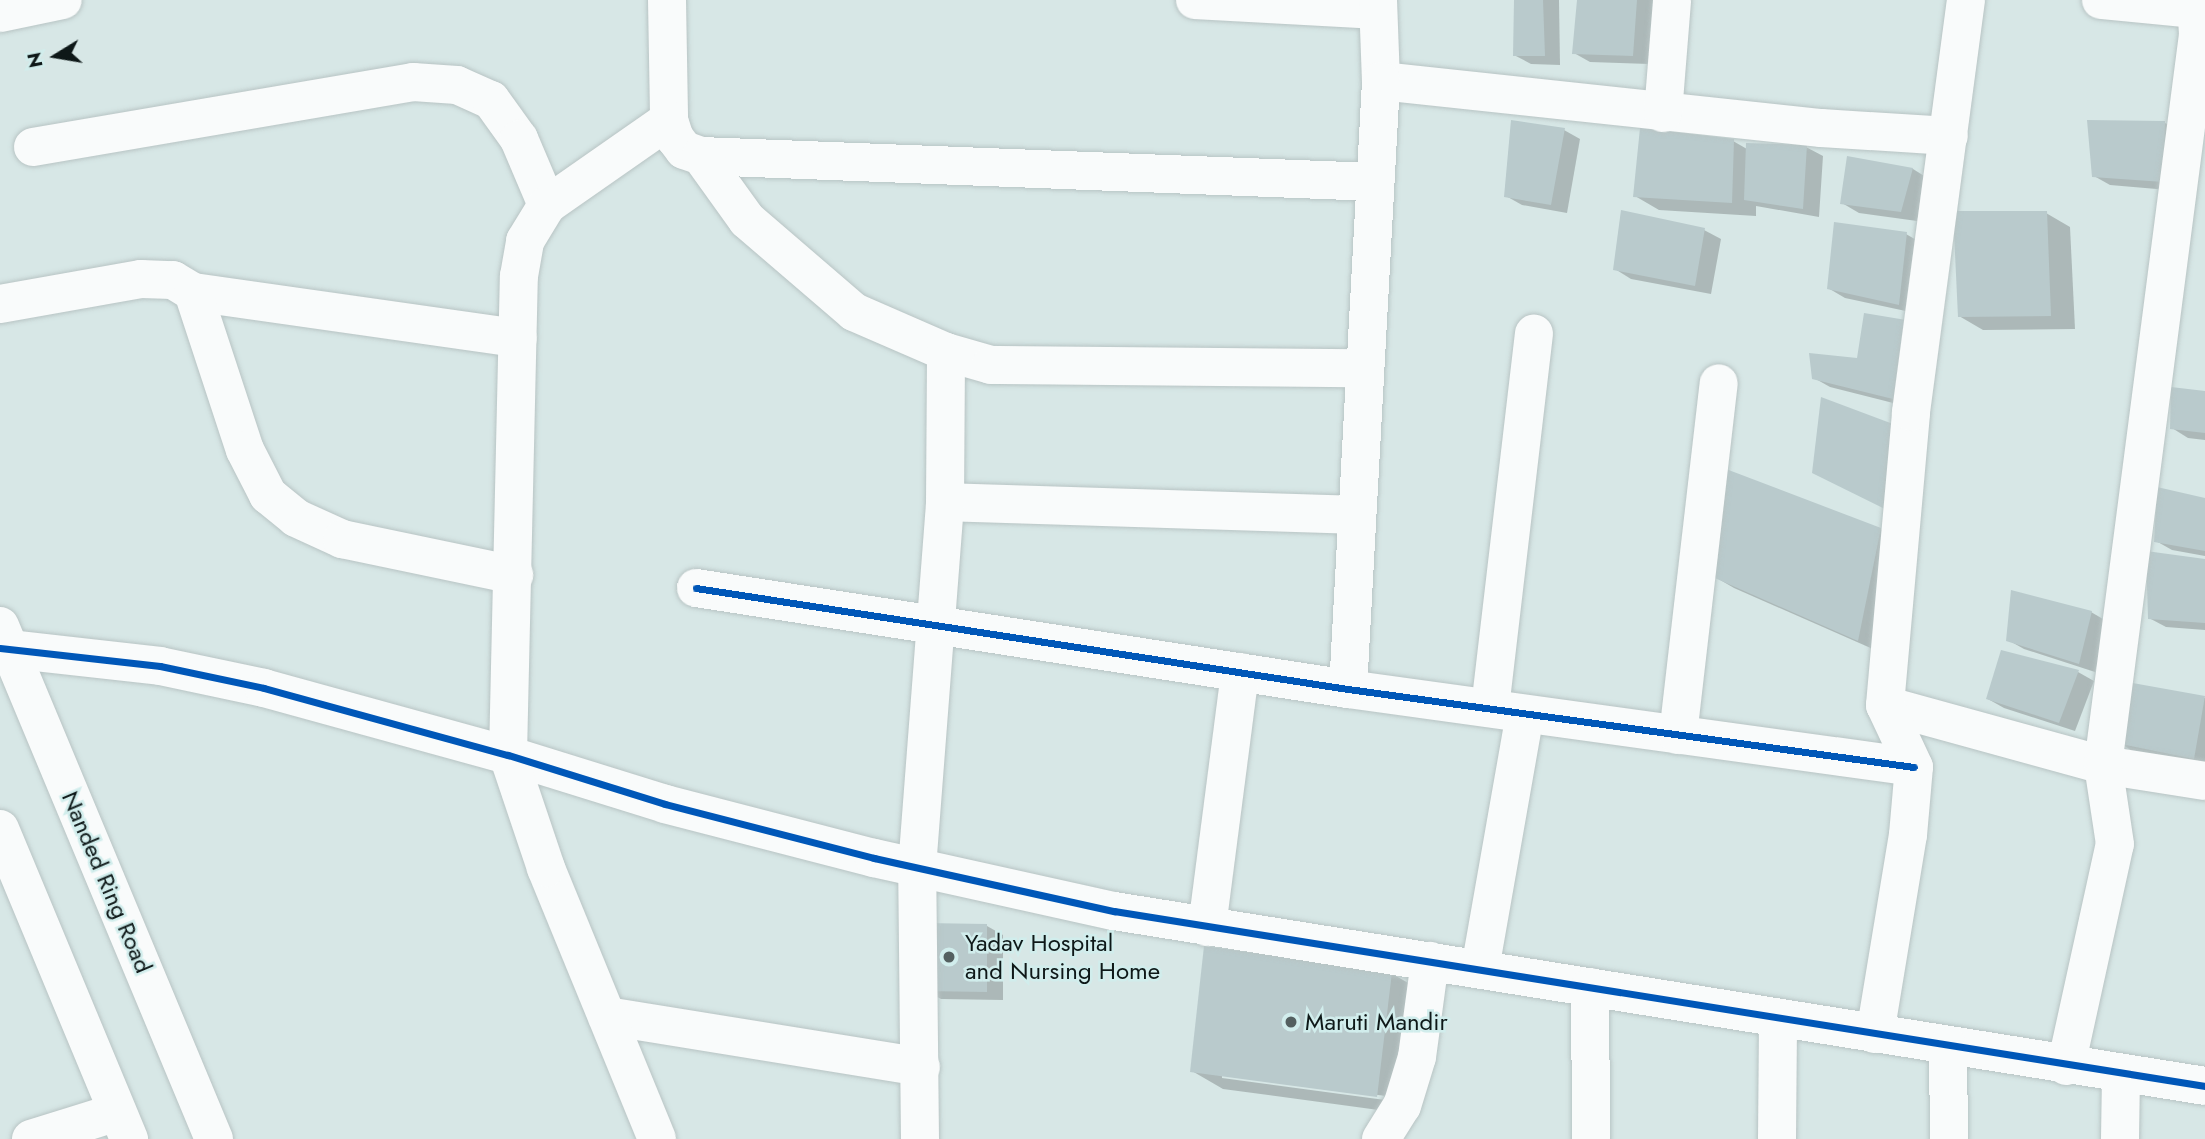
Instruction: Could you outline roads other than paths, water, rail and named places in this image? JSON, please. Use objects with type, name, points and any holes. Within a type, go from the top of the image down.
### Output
[{"type":"main road","points":[[0,13],[62,0]]},
{"type":"main road","points":[[667,0],[669,120],[675,138],[684,149],[701,156],[1375,182]]},
{"type":"main road","points":[[1195,0],[1378,5],[1381,81],[1348,689]]},
{"type":"main road","points":[[1663,113],[1672,0]]},
{"type":"main road","points":[[1875,1034],[1908,835],[1914,767],[1885,705],[1911,412],[1966,0]]},
{"type":"main road","points":[[2066,1066],[2115,844],[2103,765],[2198,35],[2199,7],[2101,0]]},
{"type":"main road","points":[[1381,81],[1663,113],[1821,128],[1949,136]]},
{"type":"main road","points":[[33,147],[413,82],[457,85],[491,100],[519,139],[547,205]]},
{"type":"main road","points":[[657,1139],[546,868],[508,755],[519,276],[524,241],[547,205],[669,120]]},
{"type":"main road","points":[[701,156],[747,220],[854,312],[946,352],[992,365],[1365,368]]},
{"type":"main road","points":[[0,304],[141,279],[173,280],[193,292],[518,338]]},
{"type":"main road","points":[[193,292],[244,450],[268,495],[296,518],[342,539],[514,575]]},
{"type":"main road","points":[[1480,969],[1508,711],[1534,334]]},
{"type":"main road","points":[[920,1139],[917,868],[944,502],[946,352]]},
{"type":"main road","points":[[1678,735],[1719,383]]},
{"type":"main road","points":[[944,502],[1357,515]]},
{"type":"main road","points":[[696,588],[1348,689],[1914,767]]},
{"type":"main road","points":[[3,641],[186,671],[264,688],[508,755],[665,804],[917,868],[1114,911],[2121,1075],[2205,1086]]},
{"type":"main road","name":"Nanded Ring Road","points":[[3,641],[214,1139]]},
{"type":"main road","points":[[1207,926],[1240,672]]},
{"type":"main road","points":[[1885,705],[2103,765],[2205,781]]},
{"type":"main road","points":[[0,829],[123,1125],[31,1139]]},
{"type":"main road","points":[[1381,1139],[1402,1106],[1417,1057],[1430,961]]},
{"type":"main road","points":[[1590,987],[1591,1139]]},
{"type":"main road","points":[[607,1016],[921,1068]]},
{"type":"main road","points":[[1777,1139],[1778,1018]]},
{"type":"main road","points":[[1948,1046],[1949,1139]]},
{"type":"main road","points":[[2120,1139],[2121,1075]]},
{"type":"place","name":"Yadav Hospital and Nursing Home","points":[[949,957]]},
{"type":"place","name":"Maruti Mandir","points":[[1291,1022]]}]
